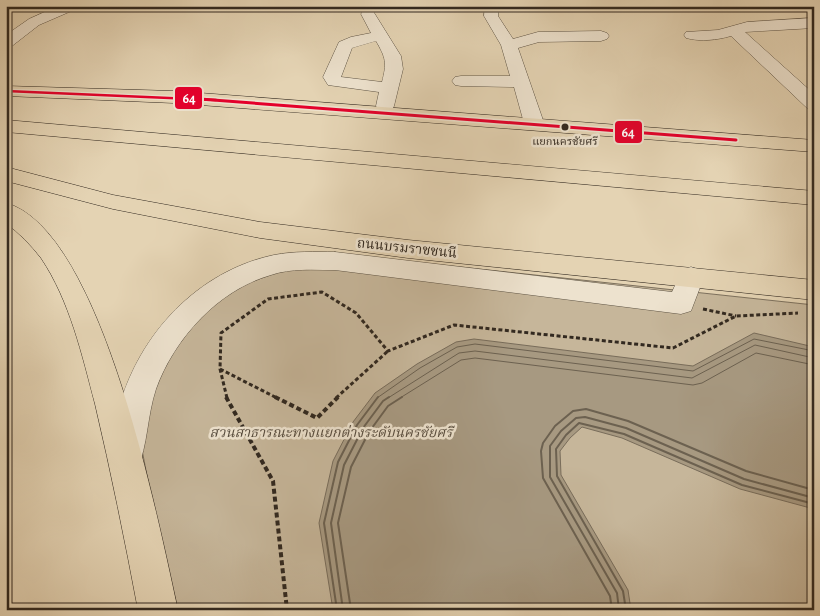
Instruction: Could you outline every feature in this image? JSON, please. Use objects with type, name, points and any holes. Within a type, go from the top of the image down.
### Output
[{"type":"highway","points":[[6,91],[174,97],[534,123],[814,146]]},
{"type":"highway","points":[[6,126],[814,198]]},
{"type":"highway","points":[[627,131],[814,134]]},
{"type":"highway","name":"ถนนบรมราชชนนี","points":[[6,174],[113,202],[188,218],[412,260],[691,277],[809,301]]},
{"type":"highway","points":[[6,211],[17,218],[48,249],[71,288],[94,341],[125,459],[158,610]]},
{"type":"street","points":[[10,37],[34,22],[71,6]]},
{"type":"street","points":[[492,6],[491,16],[509,45],[534,123]]},
{"type":"street","points":[[759,13],[770,25]]},
{"type":"street","points":[[368,14],[393,56],[394,69],[384,112]]},
{"type":"street","points":[[692,35],[718,35],[733,30],[806,19]]},
{"type":"street","points":[[733,30],[814,104]]},
{"type":"street","points":[[380,36],[357,40],[345,45],[332,77],[334,82],[344,84],[390,88]]},
{"type":"street","points":[[509,45],[538,37],[601,36]]},
{"type":"street","points":[[461,81],[521,82]]},
{"type":"street","points":[[125,459],[141,389],[152,365],[178,324],[225,283],[257,269],[296,261],[412,260],[680,304],[691,277]]},
{"type":"path","points":[[287,610],[273,481],[225,394],[220,369],[221,333],[268,299],[322,292],[356,313],[388,351]]},
{"type":"path","points":[[220,369],[317,418],[349,385],[388,351],[454,325],[673,348],[736,316],[809,301]]},
{"type":"path","points":[[680,304],[736,316]]},
{"type":"green space","name":"สวนสาธารณะทางแยกต่างระดับนครชัยศรี","points":[[330,253],[814,305],[814,610],[173,610],[138,429],[145,381],[199,301]]},
{"type":"water","points":[[754,333],[814,347],[814,509],[740,489],[622,438],[582,427],[560,451],[561,475],[628,590],[631,610],[333,610],[319,523],[333,461],[353,422],[375,393],[417,364],[456,342],[474,339],[693,366]]},
{"type":"transit line","name":"64","points":[[6,91],[174,97],[736,140]]},
{"type":"place","name":"แยกนครชัยศรี","points":[[565,127]]}]
